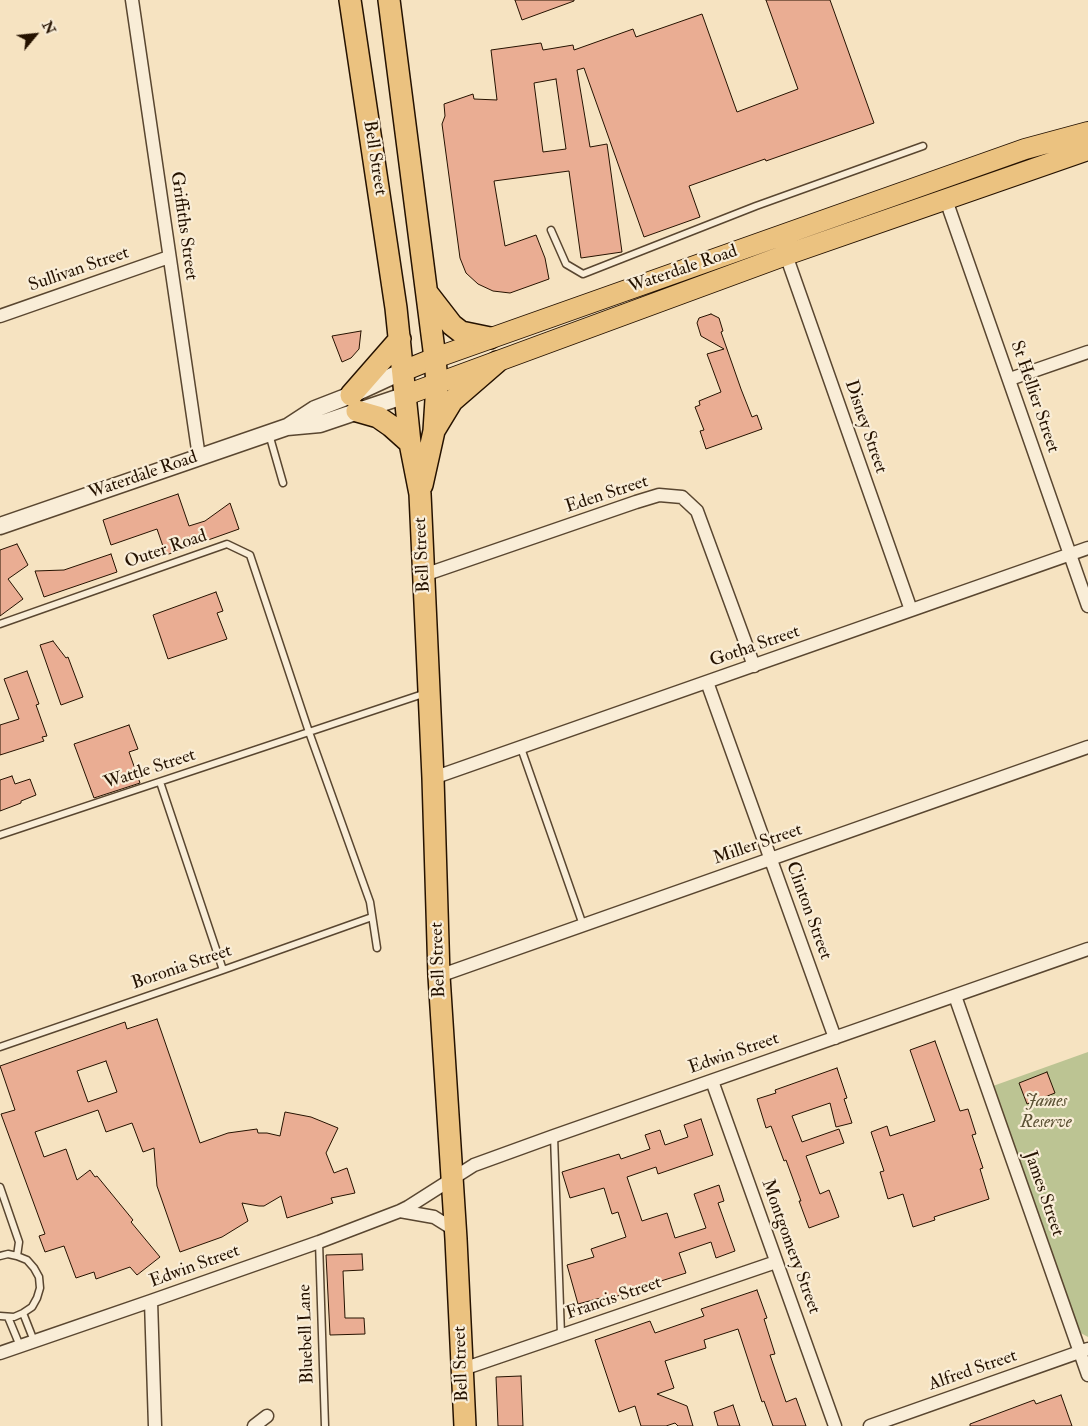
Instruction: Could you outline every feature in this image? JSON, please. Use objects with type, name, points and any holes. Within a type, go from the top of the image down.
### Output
[{"type":"highway","name":"Bell Street","points":[[350,0],[396,308],[410,443],[420,494],[433,778],[439,976],[456,1239],[464,1426]]},
{"type":"highway","name":"Bell Street","points":[[389,0],[436,358],[437,384],[434,431],[420,494]]},
{"type":"highway","points":[[428,294],[452,325],[461,332],[490,338]]},
{"type":"highway","points":[[400,339],[354,403],[378,417],[410,443]]},
{"type":"highway","points":[[434,431],[452,401],[497,362]]},
{"type":"main road","name":"Waterdale Road","points":[[403,371],[490,338],[939,179],[1025,149],[1088,132]]},
{"type":"main road","name":"Waterdale Road","points":[[406,395],[786,255],[1088,150]]},
{"type":"main road","points":[[939,179],[946,200]]},
{"type":"street","name":"Griffiths Street","points":[[132,0],[199,457]]},
{"type":"street","name":"St Hellier Street","points":[[946,200],[1088,606]]},
{"type":"street","name":"Disney Street","points":[[786,255],[911,610]]},
{"type":"street","name":"Sullivan Street","points":[[0,316],[169,256]]},
{"type":"street","points":[[1010,379],[1088,352]]},
{"type":"street","name":"Waterdale Road","points":[[354,403],[403,371]]},
{"type":"street","name":"Waterdale Road","points":[[0,526],[287,427],[315,409],[406,395]]},
{"type":"street","name":"Eden Street","points":[[424,574],[659,495],[682,497],[697,510],[754,666]]},
{"type":"street","name":"Gotha Street","points":[[433,778],[1088,548]]},
{"type":"street","name":"Clinton Street","points":[[707,682],[835,1038]]},
{"type":"street","name":"Miller Street","points":[[439,976],[1088,747]]},
{"type":"street","name":"Edwin Street","points":[[0,1352],[319,1242],[400,1211],[474,1166],[554,1136],[1088,949]]},
{"type":"street","name":"James Street","points":[[955,996],[1084,1351],[1088,1375]]},
{"type":"street","name":"Montgomery Street","points":[[712,1081],[835,1426]]},
{"type":"street","points":[[400,1211],[434,1217],[450,1228],[456,1239]]},
{"type":"street","name":"Francis Street","points":[[463,1369],[776,1262]]},
{"type":"street","points":[[151,1301],[155,1426]]},
{"type":"street","name":"Alfred Street","points":[[870,1426],[1084,1351]]},
{"type":"street","points":[[254,1426],[267,1416]]},
{"type":"lane","points":[[551,230],[566,264],[582,274],[756,206],[923,146]]},
{"type":"lane","points":[[268,433],[284,483]]},
{"type":"lane","name":"Outer Road","points":[[0,624],[227,544],[250,555],[309,732],[370,902],[377,948]]},
{"type":"lane","name":"Wattle Street","points":[[0,835],[429,692]]},
{"type":"lane","points":[[521,748],[583,926]]},
{"type":"lane","points":[[160,782],[223,970]]},
{"type":"lane","name":"Boronia Street","points":[[0,1047],[372,917]]},
{"type":"lane","points":[[554,1136],[561,1335]]},
{"type":"lane","points":[[0,1187],[19,1242],[17,1256]]},
{"type":"lane","name":"Bluebell Lane","points":[[319,1242],[325,1426]]},
{"type":"lane","points":[[0,1256],[8,1254],[27,1260],[39,1277],[40,1288],[32,1307],[24,1313],[14,1317],[0,1316]]},
{"type":"lane","points":[[24,1313],[34,1341]]},
{"type":"lane","points":[[8,1317],[20,1346]]},
{"type":"green space","name":"James Reserve","points":[[1088,1052],[1088,1337],[1079,1332],[993,1086]]},
{"type":"building","points":[[515,0],[574,0],[574,1],[522,20]]},
{"type":"building","points":[[766,0],[830,0],[874,123],[689,186],[700,217],[644,237],[584,68],[577,70],[590,147],[607,144],[622,252],[581,258],[569,171],[494,181],[505,246],[536,235],[545,258],[549,279],[510,293],[493,291],[478,284],[466,273],[460,258],[442,124],[445,116],[444,104],[473,94],[474,99],[497,100],[491,50],[541,43],[543,50],[573,45],[574,50],[633,29],[636,37],[702,14],[737,112],[798,89]],"holes":[[[556,79],[566,149],[543,152],[534,83]]]},
{"type":"building","points":[[711,314],[719,318],[723,331],[721,332],[741,389],[752,417],[757,415],[762,429],[706,449],[700,431],[704,430],[695,407],[700,405],[699,401],[721,392],[707,354],[724,349],[701,336],[697,323],[699,318]]},
{"type":"building","points":[[361,331],[359,349],[351,358],[342,362],[332,336]]},
{"type":"building","points":[[178,494],[189,526],[205,521],[230,503],[239,529],[166,555],[157,529],[111,545],[103,520]]},
{"type":"building","points":[[17,544],[28,565],[8,579],[23,599],[0,616],[0,550]]},
{"type":"building","points":[[111,554],[117,572],[44,597],[35,571],[64,570]]},
{"type":"building","points":[[216,592],[223,611],[217,613],[227,639],[168,659],[153,615]]},
{"type":"building","points":[[53,641],[66,658],[68,657],[83,697],[61,705],[40,645]]},
{"type":"building","points":[[27,671],[39,704],[36,705],[47,736],[42,737],[44,741],[0,755],[0,725],[19,719],[4,679]]},
{"type":"building","points":[[129,725],[138,749],[129,752],[140,783],[94,798],[74,744]]},
{"type":"building","points":[[12,776],[15,784],[30,779],[36,795],[0,811],[0,780]]},
{"type":"building","points":[[157,1019],[200,1143],[228,1133],[257,1129],[258,1133],[280,1136],[285,1112],[311,1117],[338,1128],[326,1153],[334,1173],[347,1168],[355,1193],[331,1198],[333,1203],[287,1218],[281,1196],[264,1206],[242,1203],[248,1221],[222,1237],[180,1252],[157,1186],[154,1148],[143,1152],[132,1123],[106,1132],[98,1110],[35,1132],[44,1157],[66,1149],[77,1180],[90,1170],[95,1177],[97,1176],[160,1257],[137,1275],[130,1267],[96,1279],[94,1272],[76,1278],[64,1246],[45,1252],[39,1236],[45,1234],[1,1114],[15,1110],[0,1066],[125,1022],[127,1029]],"holes":[[[106,1061],[117,1092],[88,1102],[77,1071]]]},
{"type":"building","points":[[935,1041],[960,1111],[968,1109],[976,1134],[972,1135],[983,1168],[980,1169],[989,1199],[934,1217],[935,1220],[913,1227],[903,1194],[888,1199],[880,1172],[884,1171],[871,1132],[887,1126],[890,1136],[935,1121],[910,1050]]},
{"type":"building","points":[[837,1068],[847,1098],[844,1099],[852,1123],[836,1127],[830,1103],[792,1116],[802,1142],[839,1129],[844,1143],[806,1156],[820,1194],[829,1190],[839,1217],[809,1228],[786,1160],[784,1161],[771,1126],[766,1128],[757,1099],[776,1093],[775,1090]]},
{"type":"building","points":[[1047,1072],[1055,1093],[1027,1104],[1019,1083]]},
{"type":"building","points":[[701,1119],[713,1155],[658,1174],[656,1167],[627,1177],[642,1221],[667,1213],[675,1238],[706,1228],[694,1194],[719,1185],[724,1201],[718,1203],[735,1251],[716,1258],[711,1242],[679,1253],[686,1273],[658,1282],[659,1284],[643,1289],[643,1287],[609,1299],[608,1296],[578,1304],[567,1265],[594,1257],[591,1249],[626,1237],[618,1212],[612,1214],[604,1188],[570,1198],[562,1172],[619,1154],[621,1159],[650,1149],[645,1135],[660,1130],[665,1145],[688,1137],[684,1125]]},
{"type":"building","points":[[362,1254],[363,1270],[343,1271],[345,1318],[364,1318],[365,1334],[330,1335],[326,1255]]},
{"type":"building","points":[[757,1290],[767,1318],[764,1319],[775,1354],[770,1355],[786,1402],[796,1398],[806,1426],[773,1426],[764,1401],[762,1402],[738,1329],[704,1340],[706,1348],[665,1361],[674,1388],[657,1394],[687,1406],[693,1426],[678,1426],[675,1423],[666,1426],[641,1426],[635,1406],[619,1412],[595,1340],[650,1321],[655,1333],[704,1316],[701,1309]]},
{"type":"building","points":[[521,1376],[523,1426],[498,1426],[496,1377]]},
{"type":"building","points":[[1061,1395],[1072,1426],[970,1426],[970,1424],[1034,1400],[1036,1404]]},
{"type":"building","points":[[733,1405],[740,1426],[718,1426],[714,1412]]}]
